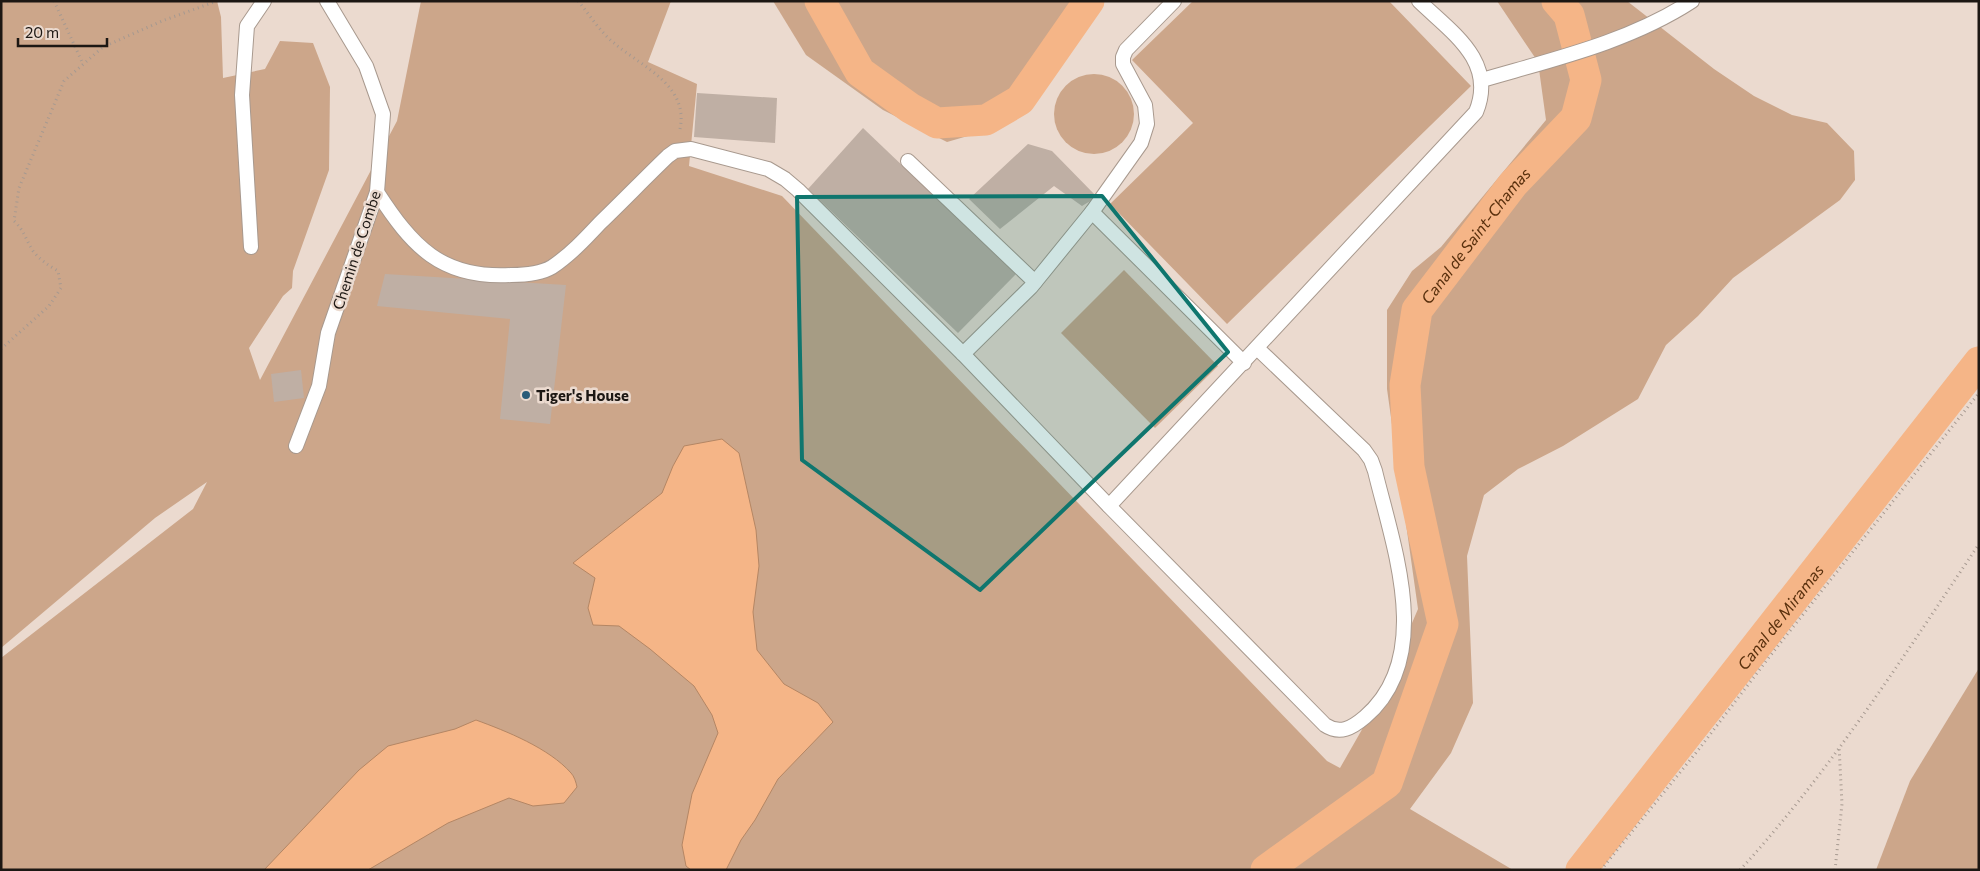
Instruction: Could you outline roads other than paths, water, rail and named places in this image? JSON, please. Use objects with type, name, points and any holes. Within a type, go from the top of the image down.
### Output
[{"type":"lane","points":[[251,247],[242,95],[247,26],[264,1]]},
{"type":"lane","name":"Chemin de Combe","points":[[296,446],[319,386],[328,333],[376,192],[383,114],[366,66],[327,1]]},
{"type":"lane","points":[[963,354],[1010,310],[1035,282],[1129,164],[1141,143],[1147,124],[1145,105],[1123,64],[1122,57],[1126,50],[1174,1]]},
{"type":"lane","points":[[1109,506],[1476,112],[1482,97],[1482,80],[1476,61],[1466,47],[1418,1]]},
{"type":"lane","points":[[1482,80],[1590,48],[1628,34],[1676,12],[1692,1]]},
{"type":"lane","points":[[376,192],[400,228],[424,251],[443,263],[464,271],[497,276],[532,274],[551,268],[572,251],[668,156],[676,152],[691,149],[768,170],[785,179],[963,354],[1109,506],[1325,725],[1334,731],[1345,730],[1358,723],[1379,705],[1392,683],[1400,660],[1404,622],[1401,581],[1371,460],[1364,450],[1257,348]]},
{"type":"lane","points":[[908,161],[1035,282]]},
{"type":"lane","points":[[1092,212],[1244,363]]},
{"type":"waterway","name":"Canal de Saint-Chamas","points":[[820,1],[860,72],[910,108],[937,123],[986,120],[1020,100],[1089,1]]},
{"type":"waterway","name":"Canal de Saint-Chamas","points":[[1266,870],[1387,783],[1443,624],[1409,467],[1405,385],[1417,310],[1513,184],[1576,118],[1586,80],[1569,15],[1557,1]]},
{"type":"waterway","name":"Canal de Miramas","points":[[1581,870],[1979,362]]},
{"type":"place","name":"Tiger's House","points":[[526,395]]}]
